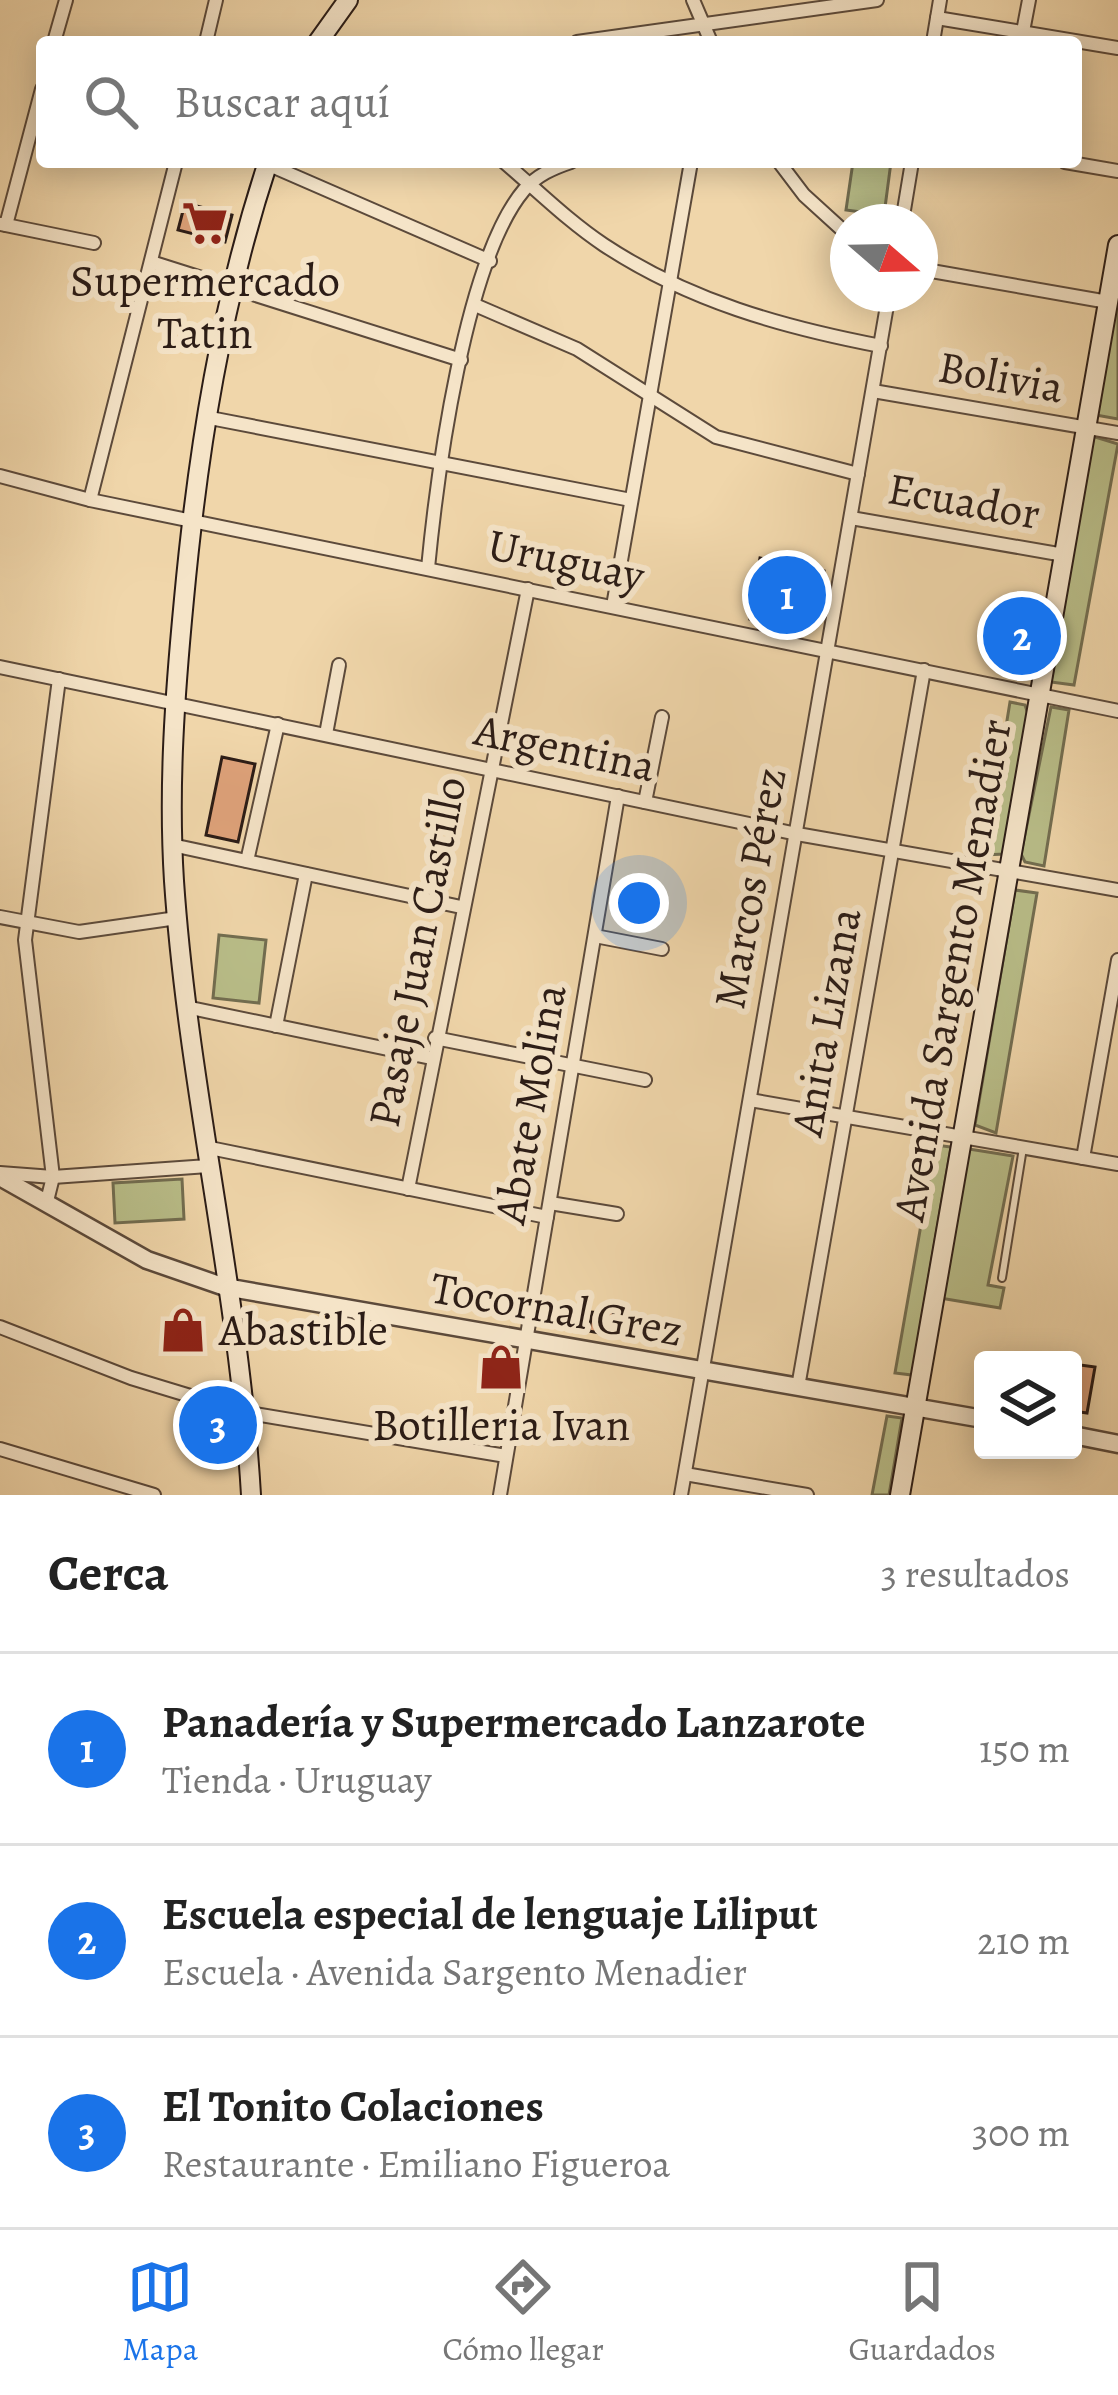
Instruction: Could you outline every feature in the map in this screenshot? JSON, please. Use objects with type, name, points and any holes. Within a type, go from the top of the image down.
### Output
[{"type":"main road","points":[[324,36],[342,3]]},
{"type":"main road","points":[[251,1495],[186,1007],[172,845],[174,703],[205,417],[230,286],[265,168]]},
{"type":"main road","name":"Avenida Sargento Menadier","points":[[900,1495],[1118,245]]},
{"type":"street","points":[[57,36],[66,0]]},
{"type":"street","points":[[207,36],[216,0]]},
{"type":"street","points":[[693,0],[708,36]]},
{"type":"street","points":[[619,36],[877,0]]},
{"type":"street","points":[[934,36],[940,0]]},
{"type":"street","points":[[1022,36],[1029,0]]},
{"type":"street","points":[[937,18],[1018,36]]},
{"type":"street","points":[[1082,44],[1118,48]]},
{"type":"street","points":[[36,110],[3,224],[94,243]]},
{"type":"street","points":[[1082,165],[1118,171]]},
{"type":"street","points":[[90,500],[174,168]]},
{"type":"street","points":[[278,168],[490,261]]},
{"type":"street","points":[[511,168],[602,243],[671,282],[774,323],[881,346]]},
{"type":"street","points":[[428,568],[440,463],[475,305],[490,261],[530,184],[561,168]]},
{"type":"street","points":[[613,606],[690,168]]},
{"type":"street","points":[[784,168],[830,219]]},
{"type":"street","points":[[905,204],[911,168]]},
{"type":"street","points":[[151,262],[461,360]]},
{"type":"street","points":[[938,272],[1108,302]]},
{"type":"street","points":[[475,305],[577,350],[735,444],[858,474]]},
{"type":"street","name":"Marcos Pérez","points":[[681,1495],[887,312]]},
{"type":"street","name":"Bolivia","points":[[873,392],[1118,433]]},
{"type":"street","points":[[205,417],[631,500]]},
{"type":"street","name":"Uruguay","points":[[0,476],[90,500],[1118,711]]},
{"type":"street","name":"Ecuador","points":[[851,518],[1064,555]]},
{"type":"street","name":"Pasaje Juan Castillo","points":[[408,1189],[528,589]]},
{"type":"street","points":[[326,734],[339,665]]},
{"type":"street","name":"Argentina","points":[[0,667],[796,834],[1118,890]]},
{"type":"street","name":"Anita Lizana","points":[[798,1387],[924,670]]},
{"type":"street","points":[[47,1201],[53,1177],[25,922],[59,679]]},
{"type":"street","points":[[645,802],[662,717]]},
{"type":"street","points":[[247,861],[278,724]]},
{"type":"street","name":"Abate Molina","points":[[500,1495],[618,796]]},
{"type":"street","points":[[172,845],[461,907]]},
{"type":"street","points":[[276,1026],[306,874]]},
{"type":"street","points":[[0,917],[87,932],[178,918]]},
{"type":"street","points":[[595,936],[662,949]]},
{"type":"street","points":[[1083,1158],[1118,960]]},
{"type":"street","points":[[186,1007],[431,1058]]},
{"type":"street","points":[[435,1038],[645,1081]]},
{"type":"street","points":[[750,1100],[1118,1164]]},
{"type":"street","points":[[0,1175],[53,1177],[207,1157],[549,1210],[617,1214]]},
{"type":"street","name":"Tocornal Grez","points":[[0,1175],[147,1259],[225,1287],[974,1417]]},
{"type":"street","points":[[0,1328],[131,1378],[243,1412],[506,1456]]},
{"type":"street","points":[[1082,1438],[1118,1444]]},
{"type":"street","points":[[0,1449],[154,1495]]},
{"type":"street","points":[[685,1474],[806,1495]]},
{"type":"lane","points":[[1002,1278],[1024,1148]]},
{"type":"green space","points":[[852,168],[890,168],[885,204],[847,204]]},
{"type":"green space","points":[[1118,295],[1118,419],[1096,415]]},
{"type":"green space","points":[[1092,436],[1118,444],[1074,685],[1051,682]]},
{"type":"green space","points":[[1010,702],[1025,705],[1028,714],[1004,854],[985,855]]},
{"type":"green space","points":[[1051,707],[1069,710],[1044,866],[1025,862],[1021,854]]},
{"type":"green space","points":[[1015,890],[1037,893],[996,1133],[975,1125]]},
{"type":"green space","points":[[219,935],[266,940],[259,1003],[213,998]]},
{"type":"green space","points":[[935,1145],[951,1147],[912,1375],[895,1373]]},
{"type":"green space","points":[[969,1149],[1013,1156],[988,1285],[1004,1288],[1000,1308],[940,1298]]},
{"type":"green space","points":[[182,1179],[184,1219],[115,1223],[113,1183]]},
{"type":"green space","points":[[887,1416],[902,1418],[889,1495],[872,1495]]},
{"type":"building","name":"Supermercado Tatin","points":[[185,203],[232,215],[225,242],[178,230]]},
{"type":"building","points":[[760,558],[824,571],[815,626],[807,632],[750,619]]},
{"type":"building","points":[[222,757],[255,764],[238,842],[206,835]]},
{"type":"building","points":[[604,1307],[614,1309],[610,1335],[589,1331],[592,1312],[603,1313]]},
{"type":"building","name":"Abastible","points":[[175,1321],[194,1324],[192,1340],[173,1337]]},
{"type":"building","name":"Botilleria Ivan","points":[[496,1355],[510,1362],[507,1375],[492,1372]]},
{"type":"building","points":[[1082,1365],[1095,1367],[1087,1413],[1082,1412]]},
{"type":"building","points":[[206,1415],[222,1419],[222,1441],[201,1436]]},
{"type":"place","name":"Supermercado Tatin","points":[[205,223]]},
{"type":"place","name":"Panadería y Supermercado Lanzarote","points":[[787,595]]},
{"type":"place","name":"Escuela especial de lenguaje Liliput","points":[[1022,636]]},
{"type":"place","name":"Abastible","points":[[183,1330]]},
{"type":"place","name":"Botilleria Ivan","points":[[501,1367]]},
{"type":"place","name":"El Tonito Colaciones","points":[[218,1425]]}]
